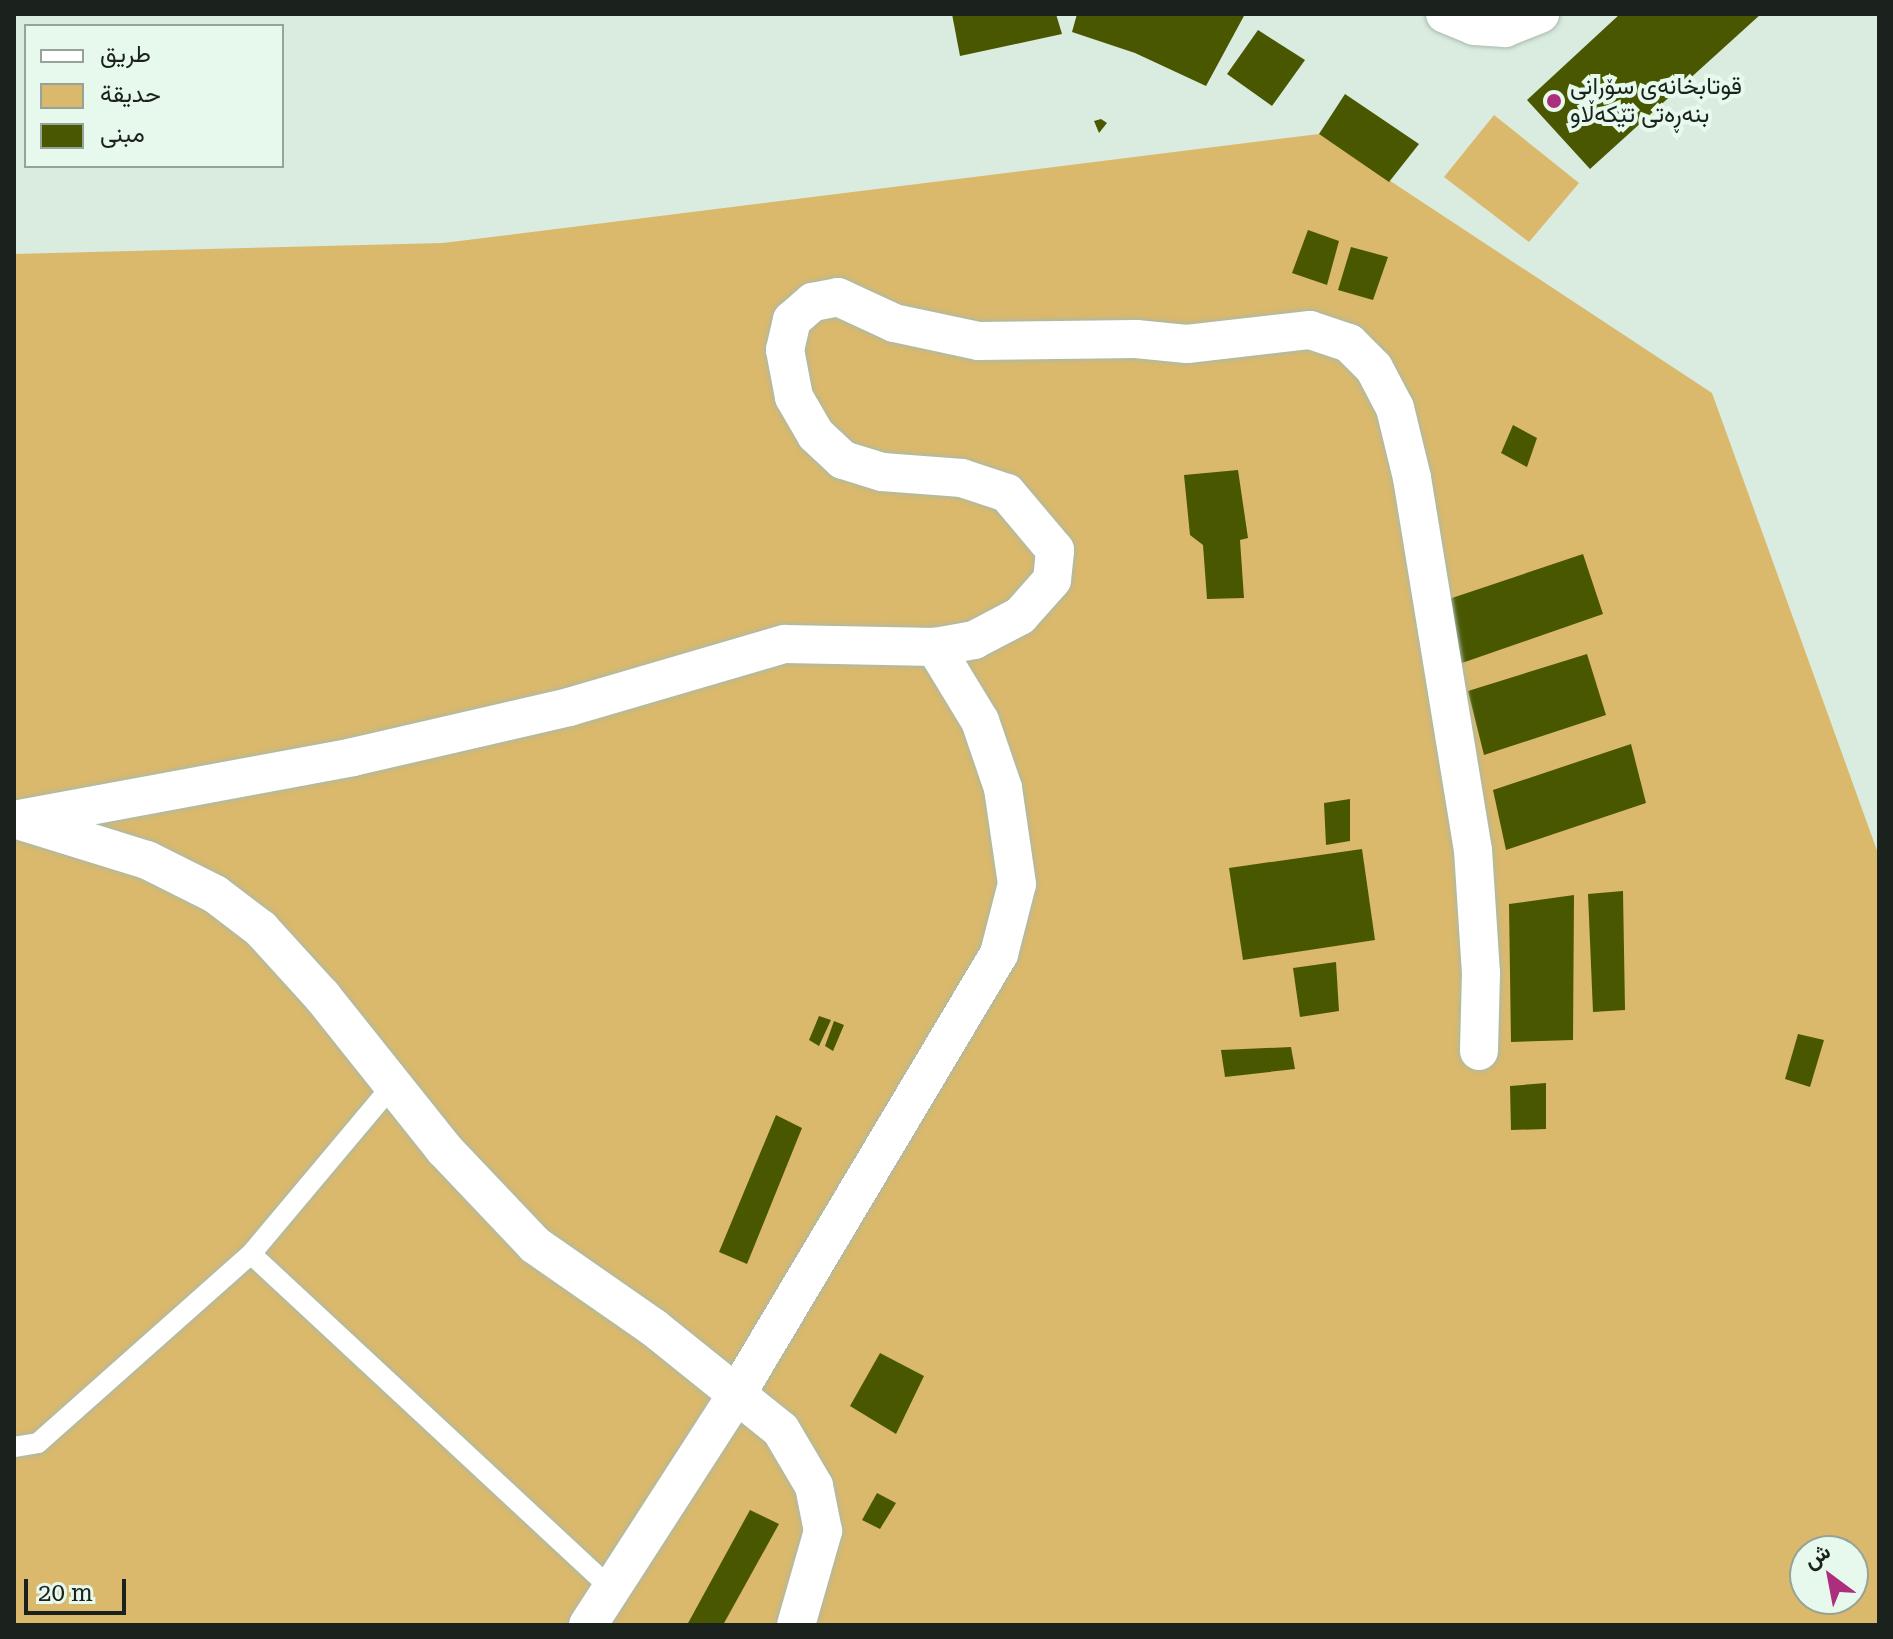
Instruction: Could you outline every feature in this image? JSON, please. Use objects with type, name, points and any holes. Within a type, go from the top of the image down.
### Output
[{"type":"street","points":[[1445,14],[1474,26],[1505,28],[1540,14]]},
{"type":"street","points":[[15,820],[353,757],[569,707],[785,644],[935,647],[974,640],[1020,616],[1052,580],[1055,550],[1007,493],[962,478],[882,472],[843,460],[816,435],[794,397],[785,350],[792,320],[813,302],[838,297],[894,323],[979,341],[1136,339],[1187,344],[1310,330],[1349,343],[1374,368],[1395,408],[1412,478],[1473,850],[1481,973],[1479,1051]]},
{"type":"street","points":[[588,1625],[735,1397],[999,954],[1017,884],[1003,788],[980,721],[935,647]]},
{"type":"street","points":[[15,820],[147,860],[215,894],[261,929],[444,1149],[535,1245],[653,1327],[735,1397],[781,1430],[814,1486],[823,1531],[796,1625]]},
{"type":"lane","points":[[14,1447],[38,1443],[251,1254],[393,1085]]},
{"type":"lane","points":[[251,1254],[611,1589]]},
{"type":"green space","points":[[1494,115],[1579,183],[1529,242],[1444,177]]},
{"type":"green space","points":[[1319,134],[1712,393],[1879,856],[1879,1625],[14,1625],[14,254],[443,243]]},
{"type":"building","points":[[952,14],[1056,14],[1062,34],[960,56]]},
{"type":"building","points":[[1077,14],[1245,14],[1206,86],[1135,53],[1072,32]]},
{"type":"building","points":[[1620,14],[1761,14],[1590,169],[1527,100]]},
{"type":"building","points":[[1258,30],[1305,60],[1272,106],[1227,74]]},
{"type":"building","points":[[1345,94],[1419,144],[1389,182],[1319,134]]},
{"type":"building","points":[[1101,119],[1107,123],[1099,133],[1094,121]]},
{"type":"building","points":[[1308,230],[1339,241],[1327,285],[1292,273]]},
{"type":"building","points":[[1351,247],[1388,257],[1373,300],[1338,290]]},
{"type":"building","points":[[1513,425],[1537,438],[1527,467],[1501,453]]},
{"type":"building","points":[[1238,470],[1248,538],[1240,540],[1244,598],[1207,599],[1203,545],[1190,535],[1184,475]]},
{"type":"building","points":[[1583,554],[1603,614],[1462,663],[1443,601]]},
{"type":"building","points":[[1587,654],[1606,715],[1484,755],[1468,691]]},
{"type":"building","points":[[1631,744],[1646,803],[1506,850],[1493,790]]},
{"type":"building","points":[[1350,799],[1350,841],[1326,845],[1324,803]]},
{"type":"building","points":[[1362,849],[1375,940],[1243,960],[1229,868]]},
{"type":"building","points":[[1623,891],[1625,1010],[1593,1012],[1588,894]]},
{"type":"building","points":[[1574,895],[1573,1040],[1511,1042],[1509,904]]},
{"type":"building","points":[[1336,962],[1339,1011],[1300,1017],[1293,968]]},
{"type":"building","points":[[819,1016],[831,1020],[819,1046],[809,1040]]},
{"type":"building","points":[[834,1021],[844,1025],[833,1051],[825,1046]]},
{"type":"building","points":[[1798,1034],[1824,1040],[1810,1087],[1785,1079]]},
{"type":"building","points":[[1291,1047],[1295,1069],[1225,1077],[1221,1050]]},
{"type":"building","points":[[1546,1083],[1546,1129],[1511,1130],[1510,1086]]},
{"type":"building","points":[[776,1115],[802,1128],[747,1264],[719,1252]]},
{"type":"building","points":[[880,1353],[924,1376],[896,1434],[850,1406]]},
{"type":"building","points":[[877,1493],[896,1503],[880,1529],[862,1520]]},
{"type":"building","points":[[750,1510],[779,1524],[723,1625],[687,1625]]},
{"type":"place","name":"قوتابخانەی سۆرانی بنەڕەتی تێکەڵاو","points":[[1554,101]]}]
